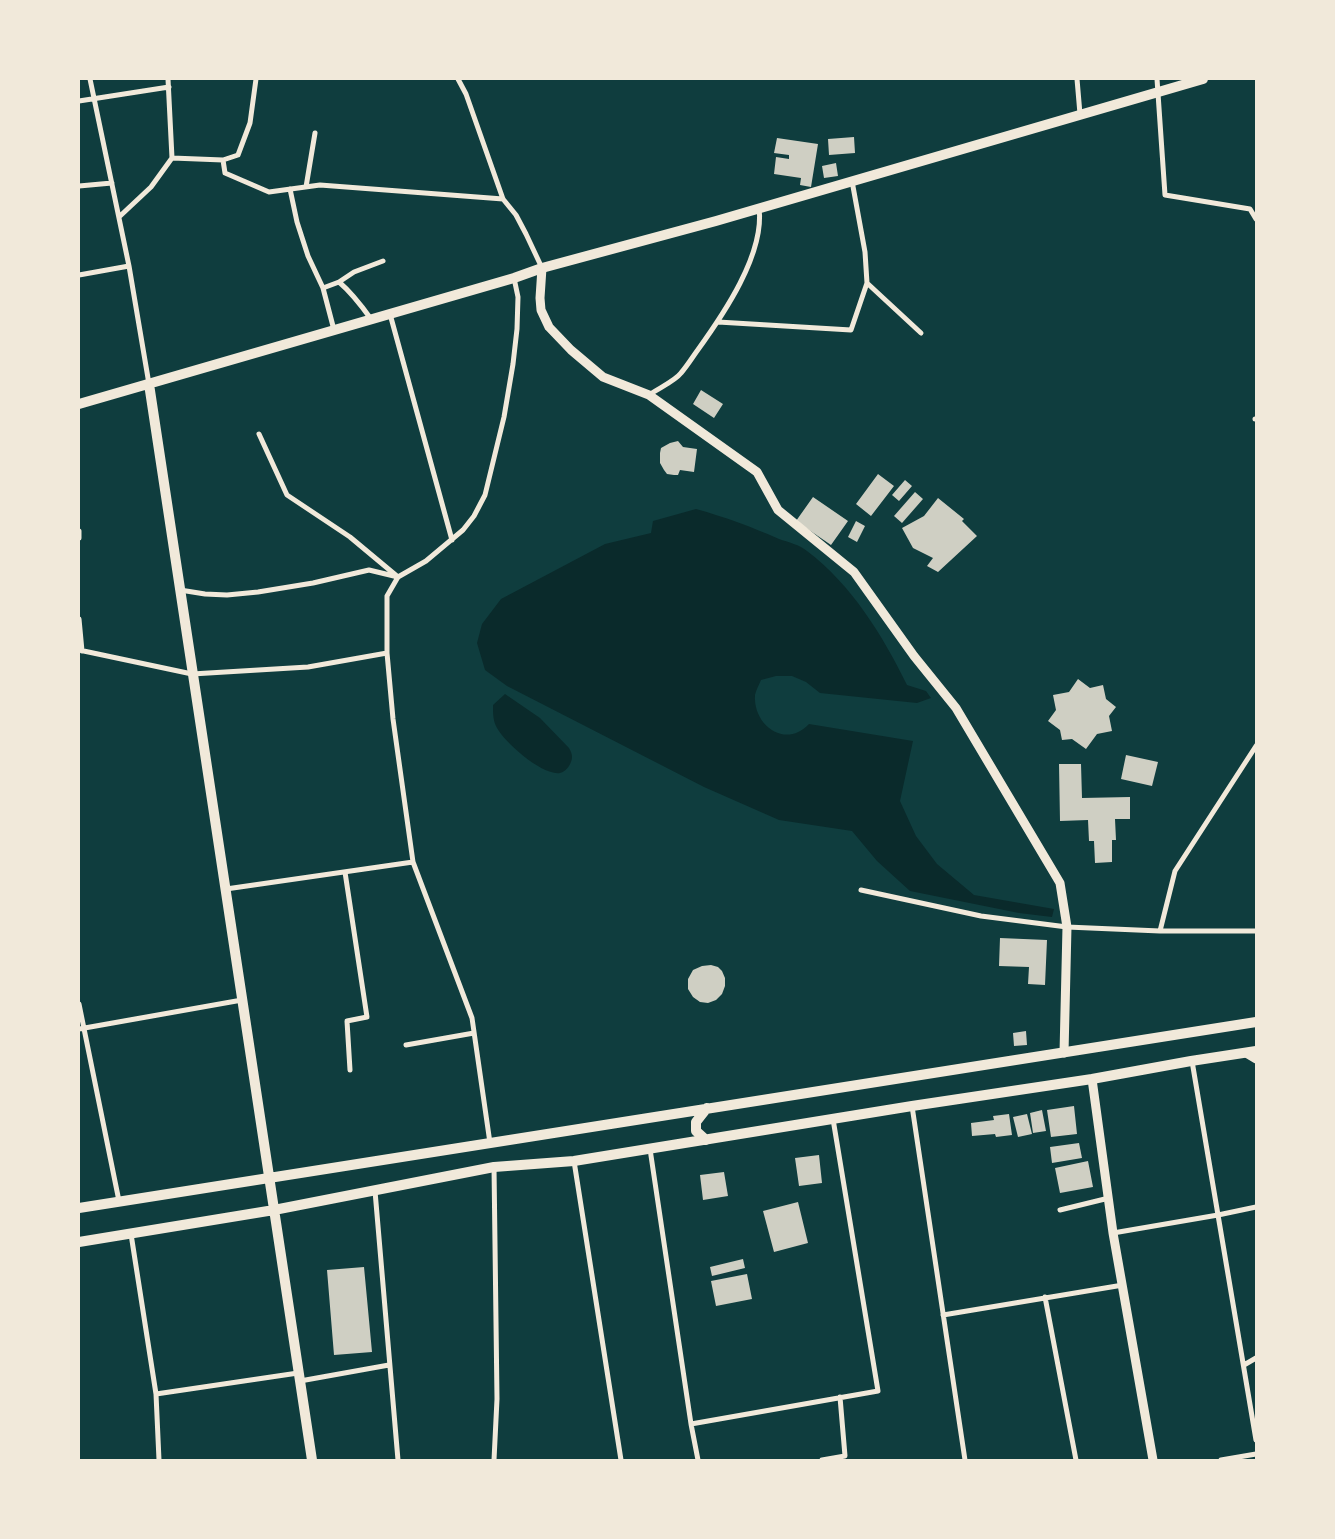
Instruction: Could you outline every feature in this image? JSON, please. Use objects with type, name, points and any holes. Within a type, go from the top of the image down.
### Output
[{"type":"main road","points":[[79,404],[514,278],[542,268],[716,221],[1203,79]]},
{"type":"main road","points":[[148,384],[312,1460]]},
{"type":"main road","points":[[79,1208],[1256,1022]]},
{"type":"main road","points":[[79,1242],[274,1210],[494,1167],[574,1161],[1092,1079],[1191,1060],[1251,1052]]},
{"type":"main road","points":[[706,1140],[696,1131],[696,1122],[707,1108]]},
{"type":"street","points":[[90,79],[129,266],[148,384]]},
{"type":"street","points":[[119,217],[151,187],[172,158],[168,79]]},
{"type":"street","points":[[172,158],[223,160],[238,155],[250,123],[256,79]]},
{"type":"street","points":[[458,79],[466,94],[503,199],[516,215],[542,268],[541,310],[549,327],[603,377],[631,389],[649,394],[757,472],[778,510],[854,572],[914,656],[956,708],[1060,882],[1067,927],[1064,1053]]},
{"type":"street","points":[[1077,79],[1080,115]]},
{"type":"street","points":[[1157,79],[1165,195],[1250,209],[1256,219]]},
{"type":"street","points":[[79,101],[169,87]]},
{"type":"street","points":[[306,187],[315,133]]},
{"type":"street","points":[[223,160],[225,174],[269,192],[320,185],[503,199]]},
{"type":"street","points":[[718,322],[851,330],[867,283],[865,252],[852,181]]},
{"type":"street","points":[[79,186],[112,183]]},
{"type":"street","points":[[290,189],[297,222],[308,256],[323,288],[334,330]]},
{"type":"street","points":[[649,394],[681,374],[718,322],[742,279],[754,252],[760,220],[759,207]]},
{"type":"street","points":[[323,288],[339,282],[354,272],[383,261]]},
{"type":"street","points":[[79,275],[129,266]]},
{"type":"street","points":[[490,1142],[472,1018],[413,862],[393,719],[387,653],[387,596],[398,577],[426,561],[463,530],[474,516],[485,495],[504,417],[516,338],[518,297],[514,278]]},
{"type":"street","points":[[339,282],[349,290],[371,319]]},
{"type":"street","points":[[867,283],[922,333]]},
{"type":"street","points":[[390,314],[452,540]]},
{"type":"street","points":[[259,434],[287,495],[350,537],[398,577]]},
{"type":"street","points":[[79,531],[79,538]]},
{"type":"street","points":[[180,590],[228,596],[312,583],[369,570],[398,577]]},
{"type":"street","points":[[79,619],[81,650],[192,674],[308,666],[387,653]]},
{"type":"street","points":[[1160,931],[1175,871],[1256,746]]},
{"type":"street","points":[[225,890],[413,862]]},
{"type":"street","points":[[346,872],[367,1017],[348,1021],[350,1070]]},
{"type":"street","points":[[861,890],[981,916],[1067,927],[1160,931],[1256,931]]},
{"type":"street","points":[[81,1028],[242,1000]]},
{"type":"street","points":[[79,1004],[81,1028],[120,1201]]},
{"type":"street","points":[[406,1045],[474,1033]]},
{"type":"street","points":[[1251,1052],[1256,1059]]},
{"type":"street","points":[[1191,1060],[1256,1440]]},
{"type":"street","points":[[1092,1079],[1113,1233],[1153,1460]]},
{"type":"street","points":[[912,1106],[965,1460]]},
{"type":"street","points":[[691,1424],[878,1391],[833,1120]]},
{"type":"street","points":[[650,1149],[698,1460]]},
{"type":"street","points":[[574,1161],[621,1460]]},
{"type":"street","points":[[494,1167],[497,1399],[494,1460]]},
{"type":"street","points":[[375,1191],[398,1460]]},
{"type":"street","points":[[1060,1210],[1109,1198]]},
{"type":"street","points":[[1113,1233],[1256,1207]]},
{"type":"street","points":[[131,1233],[156,1394],[159,1460]]},
{"type":"street","points":[[944,1315],[1123,1285]]},
{"type":"street","points":[[1045,1297],[1076,1460]]},
{"type":"street","points":[[1244,1365],[1256,1358]]},
{"type":"street","points":[[156,1394],[389,1365]]},
{"type":"street","points":[[822,1460],[845,1456],[840,1397]]},
{"type":"street","points":[[1221,1460],[1256,1454]]},
{"type":"water","points":[[696,509],[749,526],[797,545],[807,551],[838,579],[865,612],[888,648],[907,685],[926,691],[931,698],[917,703],[820,693],[806,682],[792,676],[776,676],[761,680],[755,695],[759,716],[765,724],[781,734],[791,734],[800,731],[809,724],[913,741],[900,801],[916,836],[937,864],[974,895],[1054,909],[1052,917],[1019,913],[910,891],[877,861],[852,831],[779,820],[704,787],[507,686],[485,670],[477,643],[482,624],[501,599],[605,544],[651,533],[653,521]]},
{"type":"water","points":[[505,694],[540,718],[569,748],[572,759],[565,770],[560,773],[553,773],[535,764],[516,750],[501,734],[495,723],[493,705]]},
{"type":"building","points":[[854,137],[855,153],[829,155],[828,139]]},
{"type":"building","points":[[777,138],[818,144],[811,187],[800,185],[801,178],[774,174],[776,157],[789,159],[789,155],[774,153]]},
{"type":"building","points":[[836,163],[838,176],[824,178],[822,166]]},
{"type":"building","points":[[701,390],[723,404],[714,418],[693,404]]},
{"type":"building","points":[[678,441],[683,447],[697,449],[694,472],[680,470],[678,475],[667,474],[660,463],[661,448]]},
{"type":"building","points":[[878,474],[894,486],[871,516],[856,504]]},
{"type":"building","points":[[905,480],[912,486],[899,501],[892,495]]},
{"type":"building","points":[[915,492],[923,499],[902,523],[894,516]]},
{"type":"building","points":[[813,497],[848,521],[831,545],[796,521]]},
{"type":"building","points":[[938,498],[964,519],[962,521],[977,536],[938,572],[927,566],[933,558],[913,548],[902,528],[924,516]]},
{"type":"building","points":[[856,521],[865,526],[857,542],[848,537]]},
{"type":"building","points":[[1078,679],[1090,688],[1103,685],[1106,699],[1116,707],[1109,716],[1112,731],[1097,734],[1086,749],[1072,739],[1062,740],[1060,730],[1048,721],[1056,710],[1053,695],[1069,692]]},
{"type":"building","points":[[1126,755],[1158,762],[1152,786],[1121,779]]},
{"type":"building","points":[[1059,764],[1081,764],[1082,798],[1130,797],[1130,819],[1115,819],[1116,840],[1112,840],[1112,862],[1095,863],[1094,841],[1089,841],[1088,820],[1060,821]]},
{"type":"building","points":[[1000,938],[1047,940],[1045,985],[1028,984],[1029,967],[999,966]]},
{"type":"building","points":[[711,965],[718,967],[722,971],[725,978],[725,986],[722,994],[716,1000],[708,1003],[700,1002],[693,997],[688,989],[688,979],[693,970]]},
{"type":"building","points":[[1026,1031],[1027,1045],[1014,1046],[1013,1033]]},
{"type":"building","points":[[1074,1106],[1077,1134],[1051,1137],[1047,1110]]},
{"type":"building","points":[[1042,1110],[1046,1131],[1033,1133],[1030,1113]]},
{"type":"building","points":[[1009,1114],[1012,1135],[996,1137],[995,1134],[972,1136],[971,1123],[994,1120],[993,1116]]},
{"type":"building","points":[[1027,1114],[1032,1134],[1018,1137],[1013,1117]]},
{"type":"building","points":[[1079,1143],[1082,1158],[1052,1163],[1050,1147]]},
{"type":"building","points":[[819,1155],[822,1183],[799,1186],[795,1158]]},
{"type":"building","points":[[1088,1161],[1093,1187],[1060,1193],[1055,1168]]},
{"type":"building","points":[[724,1172],[728,1196],[703,1200],[700,1175]]},
{"type":"building","points":[[798,1202],[808,1243],[774,1252],[763,1211]]},
{"type":"building","points":[[743,1259],[745,1268],[712,1276],[710,1267]]},
{"type":"building","points":[[364,1267],[372,1352],[334,1355],[327,1270]]},
{"type":"building","points":[[747,1274],[752,1299],[716,1306],[711,1281]]}]
